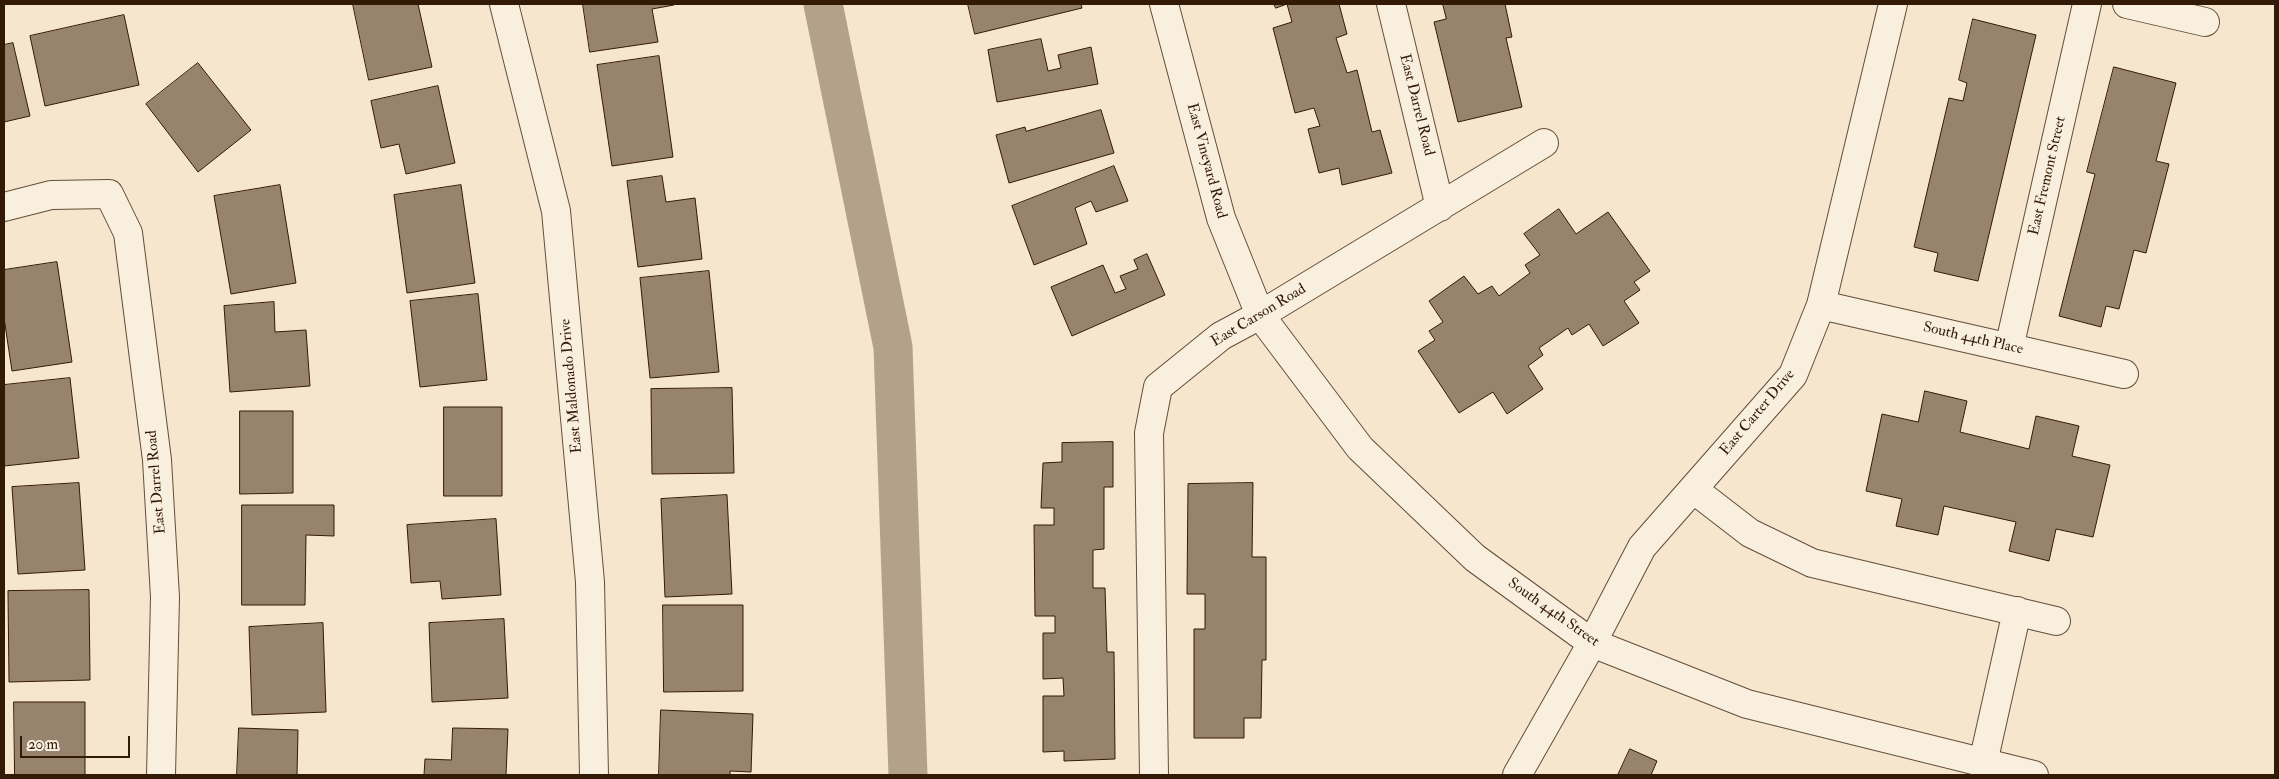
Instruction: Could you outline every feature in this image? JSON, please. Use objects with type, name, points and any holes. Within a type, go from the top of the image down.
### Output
[{"type":"street","name":"East Maldonado Drive","points":[[504,4],[556,211],[590,582],[594,775]]},
{"type":"street","name":"East Vineyard Road","points":[[1164,4],[1220,218],[1260,315]]},
{"type":"street","name":"East Darrel Road","points":[[1391,4],[1440,207]]},
{"type":"street","name":"East Carter Drive","points":[[1517,775],[1592,643],[1642,547],[1793,375],[1821,305],[1892,4]]},
{"type":"street","name":"East Fremont Street","points":[[2009,348],[2086,4]]},
{"type":"street","points":[[2127,4],[2205,22]]},
{"type":"street","name":"East Carson Road","points":[[1154,775],[1149,433],[1158,387],[1220,336],[1260,315],[1544,143]]},
{"type":"street","name":"East Darrel Road","points":[[4,207],[50,195],[109,194],[128,233],[157,460],[165,598],[161,775]]},
{"type":"street","name":"South 44th Place","points":[[1821,305],[2124,374]]},
{"type":"street","name":"South 44th Street","points":[[1260,315],[1360,448],[1475,558],[1592,643],[1747,704],[2034,775]]},
{"type":"street","points":[[1693,489],[1750,533],[1812,563],[2056,621]]},
{"type":"street","points":[[1983,763],[2017,611]]},
{"type":"building","points":[[353,4],[418,4],[432,67],[369,80]]},
{"type":"building","points":[[583,4],[674,5],[652,9],[658,42],[590,52]]},
{"type":"building","points":[[968,4],[1081,4],[1082,8],[975,34]]},
{"type":"building","points":[[1274,4],[1287,4],[1276,8]]},
{"type":"building","points":[[1287,4],[1339,4],[1347,34],[1336,38],[1347,73],[1357,70],[1372,132],[1380,130],[1392,173],[1342,185],[1339,168],[1319,173],[1308,129],[1320,126],[1314,108],[1295,113],[1273,28],[1292,22]]},
{"type":"building","points":[[1443,4],[1505,4],[1512,37],[1506,38],[1522,107],[1458,122],[1434,22],[1446,19]]},
{"type":"building","points":[[124,15],[139,85],[45,106],[30,36]]},
{"type":"building","points":[[1973,19],[2036,35],[1978,281],[1934,271],[1938,253],[1914,247],[1949,98],[1963,101],[1967,83],[1959,80]]},
{"type":"building","points":[[1041,39],[1048,71],[1061,68],[1058,55],[1091,47],[1098,84],[997,102],[988,50]]},
{"type":"building","points":[[13,43],[30,116],[4,122],[4,45]]},
{"type":"building","points":[[659,56],[673,157],[612,166],[597,65]]},
{"type":"building","points":[[198,63],[251,130],[198,172],[146,104]]},
{"type":"building","points":[[2114,67],[2176,83],[2156,161],[2169,164],[2146,253],[2134,250],[2119,309],[2106,306],[2101,327],[2059,316],[2095,174],[2087,172]]},
{"type":"building","points":[[438,86],[455,163],[406,174],[399,144],[381,148],[371,101]]},
{"type":"building","points":[[1101,110],[1114,153],[1009,183],[996,135],[1025,127],[1026,131]]},
{"type":"building","points":[[1114,166],[1128,201],[1096,212],[1091,201],[1075,208],[1087,244],[1034,265],[1012,206]]},
{"type":"building","points":[[662,176],[666,202],[695,198],[702,259],[638,267],[627,181]]},
{"type":"building","points":[[280,185],[296,283],[231,294],[214,196]]},
{"type":"building","points":[[461,185],[475,283],[407,293],[394,195]]},
{"type":"building","points":[[1559,209],[1576,234],[1608,212],[1650,271],[1634,282],[1640,290],[1624,301],[1639,323],[1603,346],[1589,324],[1572,335],[1568,328],[1539,348],[1543,355],[1528,366],[1543,389],[1507,414],[1493,392],[1459,413],[1418,351],[1435,340],[1429,331],[1443,322],[1429,301],[1464,276],[1478,294],[1492,286],[1499,296],[1530,273],[1525,265],[1540,255],[1524,234]]},
{"type":"building","points":[[1147,254],[1165,295],[1072,336],[1051,287],[1103,265],[1115,293],[1126,289],[1120,276],[1138,269],[1134,260]]},
{"type":"building","points":[[57,262],[72,362],[12,371],[4,318],[4,270]]},
{"type":"building","points":[[709,271],[719,372],[650,378],[640,278]]},
{"type":"building","points":[[478,294],[487,380],[420,387],[410,301]]},
{"type":"building","points":[[274,302],[275,332],[306,330],[310,386],[230,392],[224,306]]},
{"type":"building","points":[[70,378],[79,458],[4,466],[4,385]]},
{"type":"building","points":[[732,388],[734,473],[652,474],[651,389]]},
{"type":"building","points":[[1925,391],[1967,401],[1960,432],[2029,449],[2036,416],[2079,426],[2072,456],[2110,465],[2093,537],[2056,529],[2049,561],[2009,551],[2016,522],[1944,506],[1938,535],[1896,526],[1902,499],[1866,491],[1882,414],[1918,422]]},
{"type":"building","points":[[444,407],[502,407],[502,496],[444,496]]},
{"type":"building","points":[[240,411],[293,411],[293,493],[240,494]]},
{"type":"building","points":[[1113,442],[1113,487],[1104,487],[1104,549],[1093,550],[1093,588],[1105,588],[1107,652],[1114,652],[1115,759],[1064,761],[1064,751],[1043,752],[1043,696],[1064,696],[1063,678],[1043,679],[1043,633],[1055,633],[1055,616],[1035,616],[1034,525],[1054,525],[1054,508],[1041,508],[1043,463],[1062,462],[1062,443]]},
{"type":"building","points":[[79,483],[85,570],[18,574],[12,487]]},
{"type":"building","points":[[1253,483],[1252,557],[1266,557],[1266,660],[1262,660],[1261,718],[1244,718],[1244,738],[1194,738],[1194,629],[1205,629],[1205,594],[1187,594],[1188,484]]},
{"type":"building","points":[[727,495],[732,594],[665,597],[661,499]]},
{"type":"building","points":[[242,505],[334,505],[334,536],[306,535],[305,605],[242,605]]},
{"type":"building","points":[[496,519],[501,595],[442,599],[440,581],[411,583],[407,525]]},
{"type":"building","points":[[89,590],[90,680],[9,682],[8,591]]},
{"type":"building","points":[[663,605],[743,605],[743,691],[664,692]]},
{"type":"building","points":[[504,619],[508,698],[432,702],[429,623]]},
{"type":"building","points":[[323,623],[326,712],[252,715],[249,627]]},
{"type":"building","points":[[14,702],[85,702],[85,775],[15,775]]},
{"type":"building","points":[[661,710],[753,714],[751,772],[730,771],[730,775],[659,775]]},
{"type":"building","points":[[239,728],[298,730],[297,775],[237,775]]},
{"type":"building","points":[[453,728],[508,729],[506,775],[424,775],[425,759],[451,760]]},
{"type":"building","points":[[1630,749],[1657,761],[1651,775],[1618,775]]},
{"type":"waterway","points":[[823,4],[893,347],[908,775]]}]
